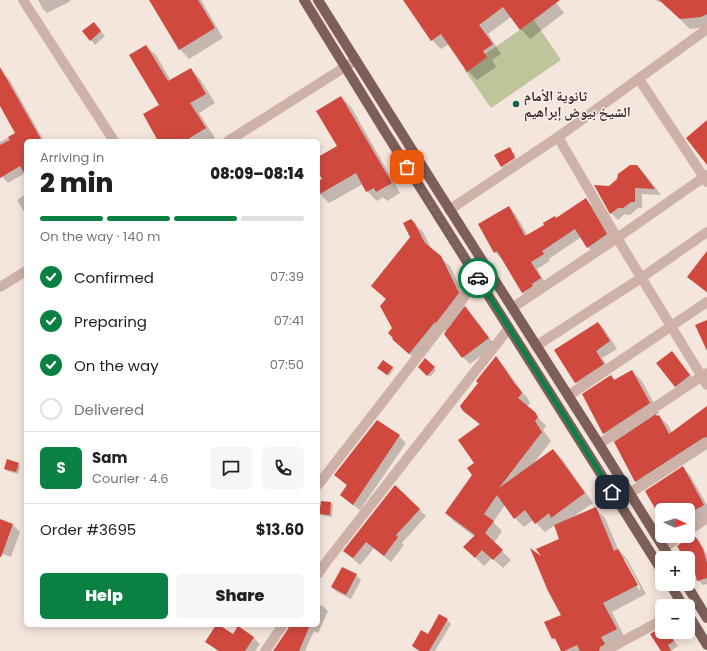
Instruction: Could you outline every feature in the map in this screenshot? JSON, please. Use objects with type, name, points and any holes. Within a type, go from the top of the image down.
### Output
[{"type":"main road","points":[[304,0],[384,130],[655,560]]},
{"type":"main road","points":[[318,0],[536,346],[600,444],[666,551]]},
{"type":"main road","points":[[690,591],[707,618]]},
{"type":"main road","points":[[695,625],[707,645]]},
{"type":"street","points":[[24,0],[113,139]]},
{"type":"street","points":[[450,210],[558,138],[707,29]]},
{"type":"street","points":[[231,139],[356,60]]},
{"type":"street","points":[[512,308],[706,178],[639,79]]},
{"type":"street","points":[[558,138],[671,327],[705,378],[600,444]]},
{"type":"street","points":[[536,346],[641,278],[707,232]]},
{"type":"street","points":[[0,288],[24,272]]},
{"type":"street","points":[[320,482],[478,279]]},
{"type":"street","points":[[568,396],[707,302]]},
{"type":"street","points":[[320,571],[509,328]]},
{"type":"street","points":[[630,493],[707,443]]},
{"type":"street","points":[[695,526],[707,518]]},
{"type":"street","points":[[664,548],[671,543]]},
{"type":"street","points":[[604,651],[655,624]]},
{"type":"street","points":[[265,651],[282,627]]},
{"type":"green space","points":[[534,20],[561,60],[491,108],[464,69]]},
{"type":"building","points":[[149,0],[198,0],[215,28],[179,50]]},
{"type":"building","points":[[403,0],[560,0],[520,30],[503,7],[479,25],[493,44],[483,51],[487,57],[467,72],[441,34],[431,41]]},
{"type":"building","points":[[659,0],[707,0],[707,14],[701,17],[680,19]]},
{"type":"building","points":[[94,22],[101,31],[90,41],[82,31]]},
{"type":"building","points":[[146,45],[168,81],[191,68],[206,94],[190,103],[206,128],[188,139],[157,139],[143,114],[159,105],[129,55]]},
{"type":"building","points":[[0,67],[41,139],[24,139],[24,173],[20,166],[0,178],[0,145],[10,140],[8,137],[15,133],[0,106]]},
{"type":"building","points":[[341,96],[392,183],[376,192],[374,188],[366,192],[356,173],[320,194],[320,180],[322,179],[320,176],[320,156],[337,146],[316,111]]},
{"type":"building","points":[[707,120],[707,165],[686,138]]},
{"type":"building","points":[[510,147],[515,158],[501,167],[494,155]]},
{"type":"building","points":[[630,165],[637,165],[655,189],[635,188],[635,202],[631,202],[623,208],[618,208],[610,214],[594,185],[609,186],[617,179],[618,174]]},
{"type":"building","points":[[586,198],[607,234],[587,248],[575,229],[542,251],[544,254],[531,262],[541,278],[532,284],[533,286],[522,293],[497,251],[494,253],[478,224],[509,206],[525,236],[544,225],[543,223],[555,216],[556,218]]},
{"type":"building","points":[[411,219],[425,243],[441,256],[459,293],[436,323],[435,322],[409,354],[392,339],[393,338],[388,333],[392,328],[380,306],[386,299],[371,286],[411,236],[410,237],[403,223]]},
{"type":"building","points":[[707,251],[707,292],[687,277]]},
{"type":"building","points":[[465,306],[489,338],[462,358],[444,334]]},
{"type":"building","points":[[707,320],[707,351],[695,325]]},
{"type":"building","points":[[598,322],[610,341],[596,351],[604,364],[575,383],[554,350]]},
{"type":"building","points":[[672,351],[690,375],[675,387],[656,363]]},
{"type":"building","points":[[496,356],[522,393],[518,398],[535,412],[538,417],[535,421],[542,432],[499,488],[553,449],[585,493],[551,518],[549,513],[535,524],[525,510],[514,519],[497,495],[484,514],[494,521],[485,533],[503,550],[493,560],[482,550],[475,558],[463,547],[475,535],[445,513],[472,475],[467,468],[474,463],[458,440],[480,424],[463,411],[460,406],[478,383],[476,381]]},
{"type":"building","points":[[425,358],[435,367],[427,376],[418,367]]},
{"type":"building","points":[[383,360],[393,367],[387,375],[377,368]]},
{"type":"building","points":[[632,370],[650,403],[603,434],[582,394],[611,375],[614,380]]},
{"type":"building","points":[[707,406],[707,437],[703,438],[635,482],[614,442],[656,414],[657,416],[659,415],[669,434]]},
{"type":"building","points":[[377,420],[400,435],[353,505],[340,495],[347,485],[334,475]]},
{"type":"building","points":[[7,459],[19,463],[16,472],[4,469]]},
{"type":"building","points":[[683,466],[704,505],[695,510],[695,503],[655,503],[655,508],[645,491]]},
{"type":"building","points":[[395,485],[420,509],[396,535],[398,537],[384,556],[366,542],[353,558],[343,551]]},
{"type":"building","points":[[321,501],[331,502],[330,515],[320,514]]},
{"type":"building","points":[[596,507],[614,551],[618,549],[638,585],[603,603],[617,629],[601,637],[605,644],[600,647],[599,651],[580,651],[577,645],[561,651],[555,638],[552,639],[544,622],[561,615],[548,591],[530,548],[541,556],[536,549],[559,539],[554,525]]},
{"type":"building","points":[[0,519],[13,524],[1,557],[0,557]]},
{"type":"building","points":[[695,536],[703,549],[707,563],[707,578],[697,581],[695,574],[695,551],[680,551],[677,546],[681,543],[695,543]]},
{"type":"building","points":[[342,567],[357,574],[346,595],[331,587]]},
{"type":"building","points":[[439,614],[448,619],[429,651],[420,651],[412,646],[421,630],[428,634]]},
{"type":"building","points":[[215,627],[222,627],[233,634],[237,627],[239,627],[254,637],[245,651],[219,651],[205,642]]},
{"type":"building","points":[[288,627],[309,627],[299,651],[273,651]]},
{"type":"building","points":[[655,631],[655,639],[673,639],[674,641],[668,645],[671,651],[661,651],[650,634]]},
{"type":"way so far","points":[[407,167],[478,278]]},
{"type":"place","name":"ثانوية الأمام الشيخ بيوض إبراهيم","points":[[516,104]]},
{"type":"route","points":[[478,278],[612,492]]}]
